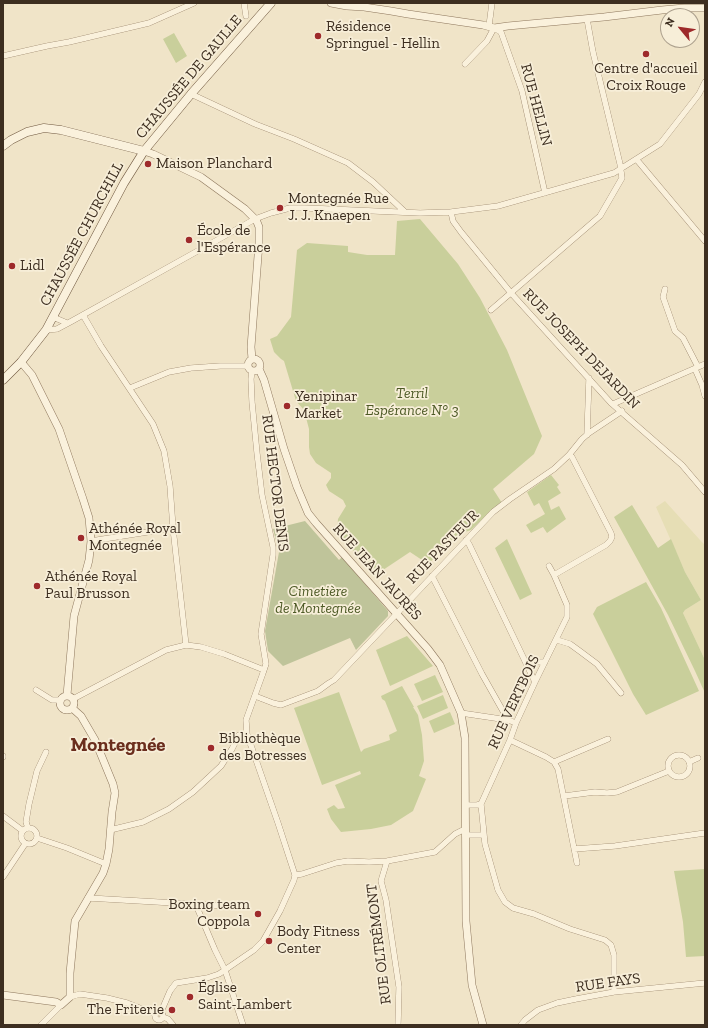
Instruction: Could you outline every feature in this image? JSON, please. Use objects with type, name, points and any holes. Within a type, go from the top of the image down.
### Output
[{"type":"main road","name":"CHAUSSÉE DE GAULLE","points":[[144,151],[191,94],[271,3]]},
{"type":"main road","points":[[3,146],[27,132],[44,128],[62,130],[144,151]]},
{"type":"main road","name":"CHAUSSÉE CHURCHILL","points":[[3,380],[21,362],[46,330],[121,189],[144,151]]},
{"type":"street","points":[[3,56],[149,23],[194,3]]},
{"type":"street","points":[[244,3],[246,16]]},
{"type":"street","points":[[332,3],[347,6],[391,10],[408,14],[483,24],[491,27],[587,19],[680,6],[705,8]]},
{"type":"street","points":[[465,64],[487,41],[491,27],[492,3]]},
{"type":"street","points":[[492,310],[600,216],[622,178],[593,52],[587,19]]},
{"type":"street","name":"RUE HELLIN","points":[[491,27],[501,32],[518,77],[545,193]]},
{"type":"street","points":[[46,330],[57,329],[256,219],[271,213],[290,208],[420,213],[451,212],[498,206],[614,173],[637,160],[660,144],[686,112],[699,94],[705,82]]},
{"type":"street","points":[[191,94],[255,124],[294,139],[348,163],[373,182],[405,212]]},
{"type":"street","points":[[144,151],[201,177],[245,209],[256,219],[259,235],[258,269],[254,300],[251,346],[252,359],[248,362],[253,369]]},
{"type":"street","points":[[637,160],[705,241]]},
{"type":"street","name":"RUE JOSEPH DEJARDIN","points":[[451,212],[453,220],[461,232],[511,293],[613,404],[682,465],[705,492]]},
{"type":"street","points":[[665,289],[663,297],[675,331],[683,338],[696,368],[705,396]]},
{"type":"street","points":[[83,315],[101,346],[153,424],[164,451],[170,486],[173,528],[186,645]]},
{"type":"street","points":[[53,317],[67,323]]},
{"type":"street","name":"RUE JEAN JAURÈS","points":[[252,359],[256,359],[260,362],[260,365],[253,369],[264,380],[284,449],[308,513],[428,649],[440,665],[461,713],[465,738],[466,921],[472,985],[482,1025]]},
{"type":"street","points":[[21,362],[32,375],[59,429],[89,518],[89,560],[74,616],[67,698]]},
{"type":"street","points":[[613,404],[705,364]]},
{"type":"street","points":[[130,388],[169,372],[191,368],[220,366],[253,369]]},
{"type":"street","name":"RUE HECTOR DENIS","points":[[247,734],[246,720],[266,661],[261,634],[273,555],[273,547],[262,495],[257,453],[252,402],[251,379],[253,369]]},
{"type":"street","points":[[587,435],[589,378]]},
{"type":"street","points":[[587,435],[622,411]]},
{"type":"street","name":"RUE PASTEUR","points":[[255,696],[280,705],[318,691],[334,680],[493,512],[554,469],[587,435]]},
{"type":"street","points":[[554,575],[606,545],[612,537],[572,458],[569,455]]},
{"type":"street","points":[[90,540],[173,528]]},
{"type":"street","points":[[466,540],[535,682]]},
{"type":"street","name":"RUE VERTBOIS","points":[[481,804],[510,740],[516,723],[567,617],[567,605],[549,566]]},
{"type":"street","points":[[432,576],[482,674],[508,720]]},
{"type":"street","points":[[557,640],[570,644],[597,664],[621,693]]},
{"type":"street","points":[[72,708],[67,710],[62,708],[60,704],[67,698],[166,650],[186,645],[201,647],[224,654],[264,670]]},
{"type":"street","points":[[526,662],[545,662]]},
{"type":"street","points":[[36,690],[52,700],[67,698],[74,704],[72,708]]},
{"type":"street","points":[[70,997],[70,973],[75,921],[103,873],[106,864],[115,793],[113,784],[95,740],[81,716],[72,708]]},
{"type":"street","points":[[461,713],[508,720],[516,723]]},
{"type":"street","points":[[110,830],[143,822],[168,809],[193,792],[221,766],[239,736],[247,734],[295,875],[280,911],[263,941],[254,950],[219,974],[207,978],[176,983],[170,991],[159,1017]]},
{"type":"street","points":[[554,762],[608,739]]},
{"type":"street","points":[[510,740],[546,756],[554,762],[558,769],[577,863]]},
{"type":"street","points":[[25,844],[21,835],[25,830],[29,804],[37,771],[46,752]]},
{"type":"street","points":[[675,757],[684,757],[689,762],[690,769],[686,775],[681,777],[674,776],[669,771],[669,762],[675,757]]},
{"type":"street","points":[[689,762],[698,758]]},
{"type":"street","points":[[564,796],[595,792],[617,792],[669,771]]},
{"type":"street","points":[[465,805],[481,804],[485,844],[498,890],[504,902],[513,908],[534,914],[570,929],[605,940],[611,945],[614,955],[614,992]]},
{"type":"street","points":[[3,816],[25,830],[33,829],[37,833],[37,838],[34,843],[30,845],[25,844]]},
{"type":"street","points":[[295,875],[348,861],[387,861],[435,852],[455,834],[465,832],[482,835],[484,834]]},
{"type":"street","points":[[574,849],[615,846],[705,833]]},
{"type":"street","points":[[37,838],[67,848],[106,864]]},
{"type":"street","points":[[4,874],[25,844]]},
{"type":"street","name":"RUE OLTRÉMONT","points":[[387,861],[382,881],[399,987],[398,1025]]},
{"type":"street","points":[[88,898],[227,906]]},
{"type":"street","points":[[196,905],[225,970],[243,1025]]},
{"type":"street","name":"RUE FAYS","points":[[521,1025],[538,1010],[570,1000],[614,992],[705,984]]},
{"type":"street","points":[[41,1025],[70,997],[80,994],[108,998],[127,1003],[159,1017],[168,1019],[173,1025]]},
{"type":"street","points":[[3,995],[56,1002],[61,1005]]},
{"type":"shaded area","points":[[665,501],[705,545],[705,660],[683,613],[685,610],[701,600],[685,572],[656,507]]},
{"type":"green space","points":[[174,33],[187,56],[176,63],[163,39]]},
{"type":"green space","name":"Terril Espérance N° 3","points":[[420,219],[458,264],[480,298],[507,350],[542,436],[534,454],[493,489],[502,503],[471,530],[459,534],[428,564],[410,552],[377,574],[337,535],[338,519],[346,506],[343,500],[329,491],[326,485],[331,478],[331,473],[316,463],[310,454],[309,429],[304,410],[296,401],[284,361],[274,352],[270,339],[277,336],[291,317],[297,250],[307,243],[348,246],[348,252],[367,255],[395,255],[397,221]]},
{"type":"green space","points":[[551,475],[559,485],[557,487],[561,493],[548,501],[551,510],[559,506],[566,519],[547,533],[543,527],[531,533],[526,525],[545,514],[539,503],[534,506],[527,492]]},
{"type":"green space","points":[[632,505],[658,548],[671,539],[685,572],[701,600],[685,610],[683,613],[705,660],[705,693],[668,615],[614,517]]},
{"type":"green space","name":"Cimetière de Montegnée","points":[[305,521],[339,560],[342,557],[388,611],[388,616],[356,650],[350,638],[283,666],[268,651],[265,631],[279,552],[273,529]]},
{"type":"green space","points":[[507,539],[532,594],[520,600],[495,548]]},
{"type":"green space","points":[[646,582],[661,608],[699,691],[646,715],[633,694],[593,614],[597,607]]},
{"type":"green space","points":[[407,636],[433,666],[390,686],[376,650]]},
{"type":"green space","points":[[435,675],[443,692],[422,701],[414,684]]},
{"type":"green space","points":[[402,686],[418,715],[422,735],[424,761],[419,776],[426,779],[413,811],[391,825],[341,832],[331,819],[327,809],[334,805],[338,809],[345,808],[335,785],[361,774],[360,771],[322,785],[294,708],[339,692],[361,752],[364,749],[390,740],[389,735],[397,731],[385,701],[381,696]]},
{"type":"green space","points":[[443,695],[448,708],[423,719],[417,706]]},
{"type":"green space","points":[[450,712],[455,724],[434,733],[429,721]]},
{"type":"green space","points":[[705,869],[705,956],[686,957],[683,922],[674,871]]},
{"type":"place","name":"Résidence Springuel - Hellin","points":[[318,36]]},
{"type":"place","name":"Centre d'accueil Croix Rouge","points":[[646,54]]},
{"type":"place","name":"Maison Planchard","points":[[148,164]]},
{"type":"place","name":"Montegnée Rue J. J. Knaepen","points":[[280,208]]},
{"type":"place","name":"École de l'Espérance","points":[[189,240]]},
{"type":"place","name":"Lidl","points":[[12,266]]},
{"type":"place","name":"Yenipinar Market","points":[[287,406]]},
{"type":"place","name":"Athénée Royal Montegnée","points":[[81,538]]},
{"type":"place","name":"Athénée Royal Paul Brusson","points":[[37,586]]},
{"type":"place","name":"Bibliothèque des Botresses","points":[[211,748]]},
{"type":"place","name":"Boxing team Coppola","points":[[258,914]]},
{"type":"place","name":"Body Fitness Center","points":[[269,941]]},
{"type":"place","name":"Église Saint-Lambert","points":[[190,997]]},
{"type":"place","name":"The Friterie","points":[[172,1010]]},
{"type":"district","name":"Montegnée","points":[[118,746]]}]
